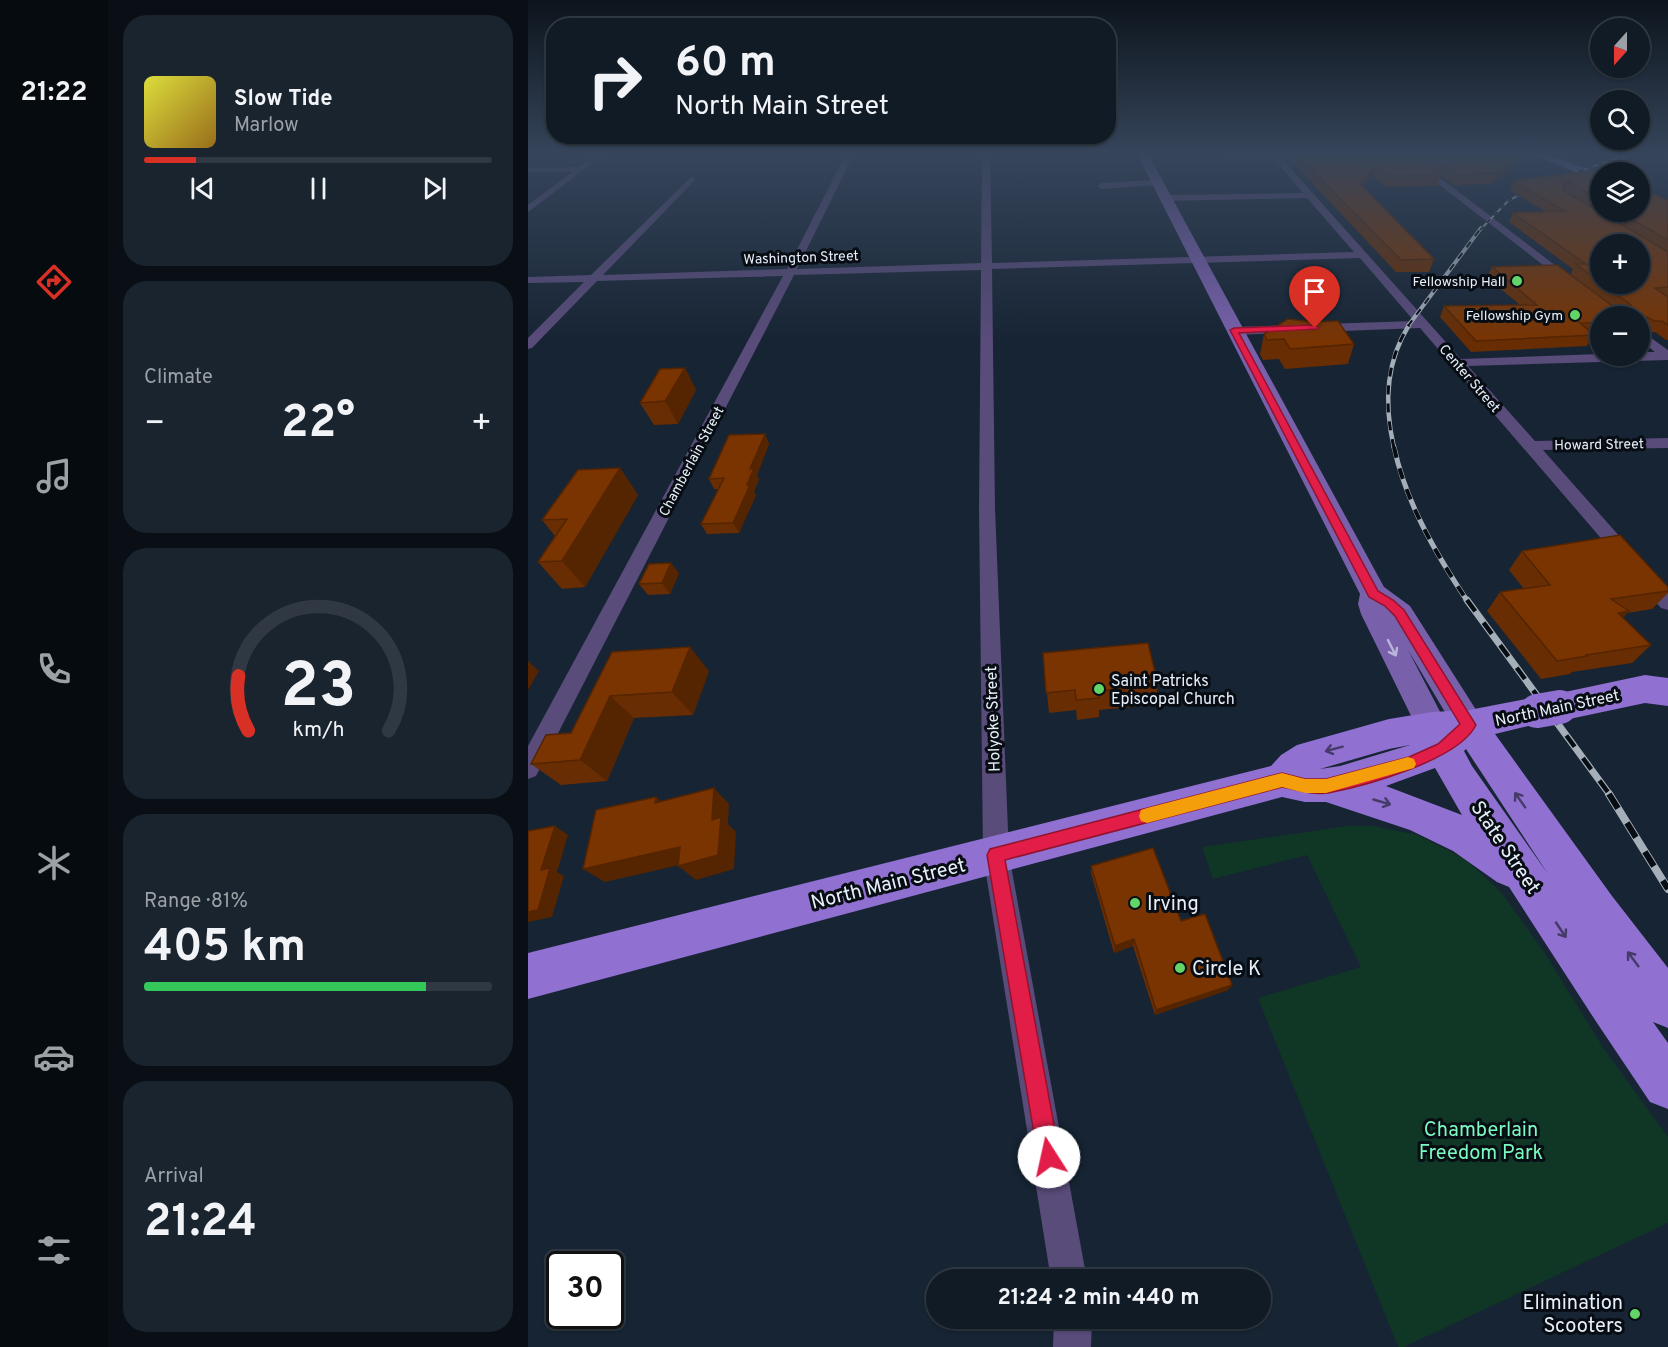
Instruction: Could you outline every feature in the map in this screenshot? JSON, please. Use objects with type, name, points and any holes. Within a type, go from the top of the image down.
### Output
[{"type":"main road","name":"State Street","points":[[1174,215],[1200,260],[1234,330],[1374,594],[1372,604],[1375,614],[1448,733],[1597,911],[1668,1005]]},
{"type":"main road","name":"North Main Street","points":[[1282,780],[1294,766],[1310,756],[1389,734],[1448,733],[1660,686]]},
{"type":"main road","name":"State Street","points":[[1448,733],[1460,777],[1668,1084]]},
{"type":"main road","name":"North Main Street","points":[[528,976],[1282,780],[1305,786],[1326,786],[1412,763],[1448,733]]},
{"type":"main road","points":[[1326,786],[1437,821],[1488,851],[1529,882]]},
{"type":"street","points":[[528,345],[655,215]]},
{"type":"street","name":"Chamberlain Street","points":[[528,769],[819,215]]},
{"type":"street","name":"Holyoke Street","points":[[987,215],[987,508],[996,855],[1068,1269]]},
{"type":"street","name":"Center Street","points":[[1327,215],[1668,603]]},
{"type":"street","points":[[1483,215],[1603,306]]},
{"type":"street","name":"Washington Street","points":[[528,280],[1362,255]]},
{"type":"street","points":[[1234,330],[1423,324]]},
{"type":"street","points":[[1650,342],[1668,355]]},
{"type":"street","points":[[1457,363],[1668,355]]},
{"type":"street","name":"Howard Street","points":[[1530,446],[1668,442]]},
{"type":"street","points":[[1072,1329],[1072,1347]]},
{"type":"green space","name":"Chamberlain Freedom Park","points":[[1347,826],[1373,826],[1418,835],[1465,859],[1502,893],[1544,952],[1604,1049],[1668,1137],[1668,1223],[1404,1347],[1398,1347],[1258,998],[1361,967],[1307,855],[1213,879],[1202,847]]},
{"type":"building","points":[[1356,215],[1390,215],[1434,259],[1401,260]]},
{"type":"building","points":[[1516,215],[1590,215],[1590,222],[1617,222],[1637,234],[1590,234],[1590,274],[1576,264],[1586,264]]},
{"type":"building","points":[[1650,215],[1668,215],[1668,240],[1636,222],[1650,222]]},
{"type":"building","points":[[1650,241],[1668,252],[1668,287],[1655,288],[1668,297],[1668,325],[1650,319],[1650,306],[1631,305],[1616,294],[1650,294]]},
{"type":"building","points":[[1557,265],[1590,289],[1590,294],[1596,294],[1613,306],[1590,306],[1590,323],[1580,323],[1590,332],[1590,335],[1476,341],[1444,306],[1537,305],[1492,267]]},
{"type":"building","points":[[1288,319],[1311,322],[1338,321],[1354,344],[1290,349],[1284,339],[1267,340],[1264,334]]},
{"type":"building","points":[[685,368],[665,401],[640,403],[660,369]]},
{"type":"building","points":[[765,434],[750,469],[754,468],[747,485],[750,485],[733,523],[701,524],[724,478],[709,479],[729,435]]},
{"type":"building","points":[[620,468],[562,561],[538,562],[567,519],[542,520],[578,470]]},
{"type":"building","points":[[1620,535],[1668,587],[1668,591],[1611,599],[1629,611],[1618,613],[1651,645],[1557,661],[1500,592],[1550,585],[1522,551]]},
{"type":"building","points":[[671,563],[662,583],[639,584],[649,564]]},
{"type":"building","points":[[1148,643],[1158,685],[1097,691],[1099,698],[1076,700],[1075,690],[1046,693],[1043,653]]},
{"type":"building","points":[[690,647],[672,692],[610,696],[580,760],[531,764],[546,735],[571,733],[612,652]]},
{"type":"building","points":[[714,788],[712,820],[721,817],[718,855],[678,866],[680,847],[583,869],[596,810],[656,797],[655,803]]},
{"type":"building","points":[[555,826],[541,870],[550,868],[538,910],[528,912],[528,831]]},
{"type":"building","points":[[1153,848],[1181,921],[1205,914],[1232,985],[1156,1010],[1134,939],[1115,946],[1091,866]]},
{"type":"railway","points":[[1480,230],[1495,215]]},
{"type":"railway","points":[[1408,326],[1481,228]]},
{"type":"railway","points":[[1394,448],[1389,416],[1389,385],[1395,354],[1409,325]]},
{"type":"railway","points":[[1394,447],[1414,508],[1468,602]]},
{"type":"railway","points":[[1467,600],[1610,795]]},
{"type":"railway","points":[[1609,794],[1668,889]]},
{"type":"slow traffic","points":[[1147,816],[1282,780],[1305,786],[1326,786],[1408,764]]},
{"type":"place","name":"Fellowship Hall","points":[[1517,281]]},
{"type":"place","name":"Fellowship Gym","points":[[1575,315]]},
{"type":"place","name":"Saint Patricks Episcopal Church","points":[[1099,689]]},
{"type":"place","name":"Irving","points":[[1135,903]]},
{"type":"place","name":"Circle K","points":[[1180,968]]},
{"type":"place","name":"Elimination Scooters","points":[[1635,1314]]},
{"type":"route","points":[[1049,1157],[996,855],[1282,780],[1305,786],[1326,786],[1412,763],[1443,748],[1469,725],[1400,613],[1374,594],[1234,330],[1315,328]]}]
